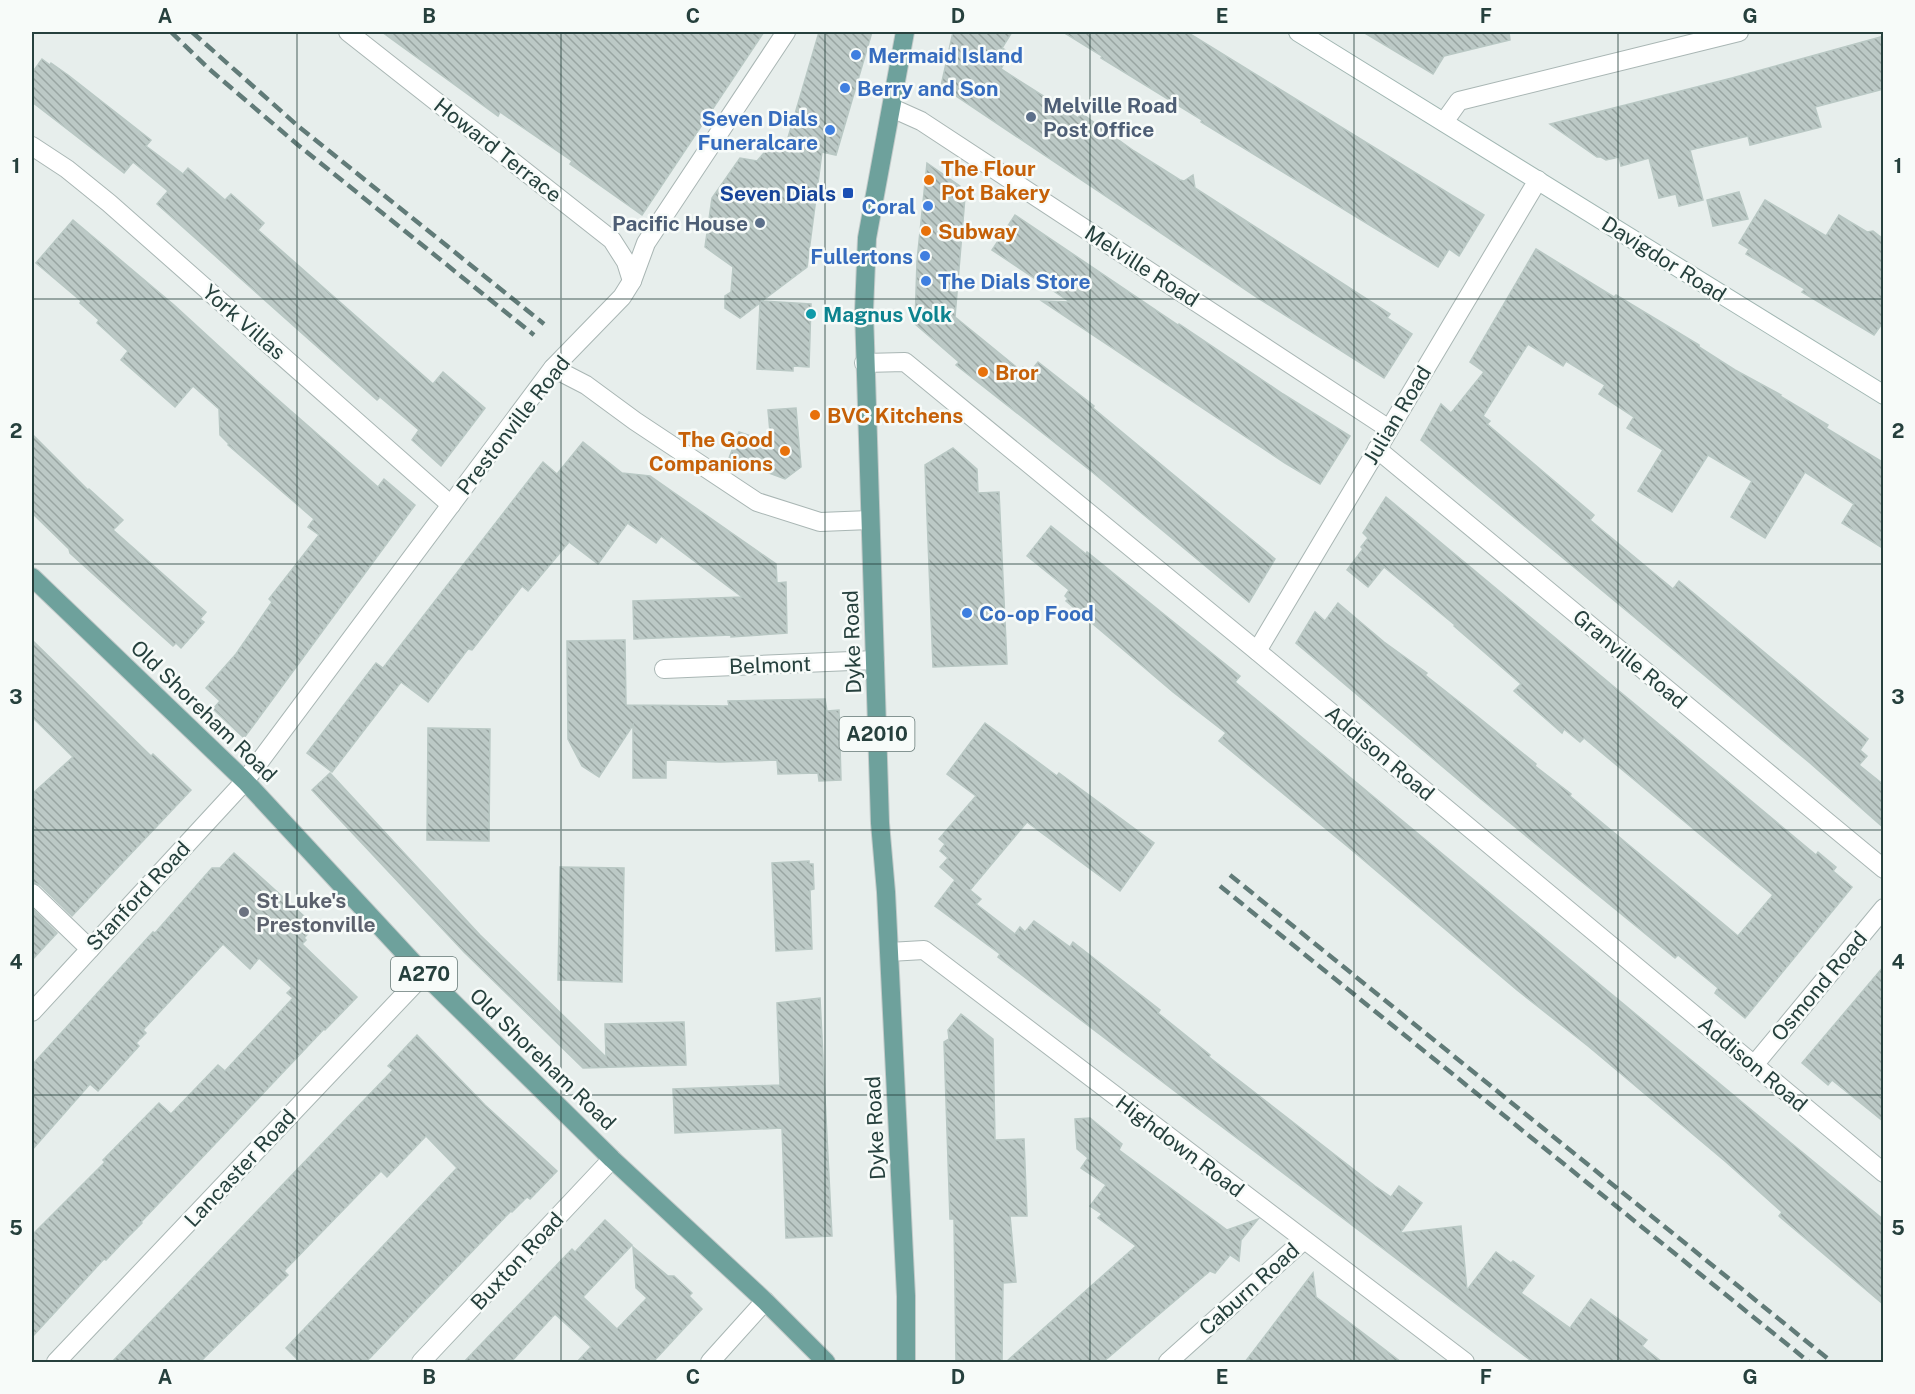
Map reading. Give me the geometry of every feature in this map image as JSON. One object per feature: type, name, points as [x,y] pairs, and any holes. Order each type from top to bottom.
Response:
[{"type":"main road","name":"Dyke Road","points":[[905,32],[867,238],[864,363],[880,823],[886,892],[906,1296],[906,1362]]},
{"type":"main road","name":"Old Shoreham Road","points":[[32,577],[245,781],[424,974],[612,1159],[765,1301],[826,1362]]},
{"type":"street","name":"Howard Terrace","points":[[348,32],[612,240],[626,262],[632,281]]},
{"type":"street","name":"Prestonville Road","points":[[245,781],[553,368],[622,297],[632,281],[646,243],[786,32]]},
{"type":"street","name":"Davigdor Road","points":[[1298,32],[1884,395]]},
{"type":"street","points":[[1444,122],[1459,101],[1738,32]]},
{"type":"street","name":"Melville Road","points":[[892,108],[921,121],[1389,429]]},
{"type":"street","name":"York Villas","points":[[32,146],[109,203],[451,505]]},
{"type":"street","name":"Julian Road","points":[[1257,651],[1538,180]]},
{"type":"street","name":"Addison Road","points":[[864,363],[905,362],[1257,651],[1884,1173]]},
{"type":"street","points":[[553,368],[586,385],[635,421],[757,502],[820,522],[870,520]]},
{"type":"street","name":"Granville Road","points":[[1377,449],[1884,869]]},
{"type":"street","name":"Belmont","points":[[664,669],[875,660]]},
{"type":"street","name":"Stanford Road","points":[[32,1012],[245,781]]},
{"type":"street","points":[[32,893],[90,949]]},
{"type":"street","name":"Osmond Road","points":[[1754,1065],[1884,908]]},
{"type":"street","name":"Highdown Road","points":[[889,952],[924,950],[1465,1362]]},
{"type":"street","name":"Lancaster Road","points":[[56,1362],[424,974]]},
{"type":"street","name":"Buxton Road","points":[[421,1362],[612,1159]]},
{"type":"street","name":"Caburn Road","points":[[1168,1362],[1304,1240]]},
{"type":"street","points":[[710,1362],[765,1301]]},
{"type":"building","points":[[382,32],[764,32],[642,215],[570,164],[572,161],[500,112],[498,116]]},
{"type":"building","points":[[819,32],[872,32],[836,155],[822,152],[807,267],[762,301],[811,304],[809,367],[793,366],[793,371],[757,369],[760,303],[740,318],[725,308],[725,296],[731,292],[733,267],[705,247],[712,198],[740,158],[757,161],[770,146],[785,148]]},
{"type":"building","points":[[953,32],[1012,32],[1002,48],[1010,53],[1001,69],[1078,118],[1081,113],[1180,180],[1184,181],[1193,175],[1195,188],[1390,314],[1387,318],[1412,334],[1384,378],[1258,298],[941,86]]},
{"type":"building","points":[[1063,32],[1187,32],[1484,215],[1459,256],[1449,249],[1438,267],[1201,122],[1202,120]]},
{"type":"building","points":[[1363,32],[1509,32],[1510,40],[1444,56],[1433,74]]},
{"type":"building","points":[[1884,36],[1884,89],[1815,107],[1821,127],[1750,145],[1748,136],[1690,150],[1703,200],[1679,206],[1676,194],[1659,198],[1649,158],[1621,166],[1619,157],[1606,160],[1597,157],[1550,124],[1732,78]]},
{"type":"building","points":[[42,59],[68,75],[151,140],[146,146],[183,174],[188,168],[225,200],[231,194],[264,223],[258,230],[433,384],[443,372],[485,408],[441,466],[412,440],[419,430],[380,397],[377,400],[157,204],[168,191],[133,162],[124,173],[32,102],[32,73]]},
{"type":"building","points":[[927,163],[960,186],[959,196],[965,197],[955,317],[1020,370],[1023,367],[1030,372],[1038,362],[1094,406],[1093,408],[1275,559],[1249,602],[1091,471],[956,365],[959,362],[915,324],[917,261]]},
{"type":"building","points":[[1739,192],[1748,219],[1713,226],[1707,200]]},
{"type":"building","points":[[1765,200],[1826,236],[1839,215],[1867,232],[1873,231],[1882,238],[1884,321],[1874,335],[1802,292],[1805,289],[1746,254],[1749,249],[1739,243]]},
{"type":"building","points":[[1015,215],[1178,325],[1350,436],[1320,484],[1042,301],[1070,302],[992,250]]},
{"type":"building","points":[[73,220],[174,305],[378,487],[384,479],[415,505],[244,738],[213,709],[220,701],[206,688],[236,654],[272,602],[269,599],[319,535],[308,527],[314,519],[228,445],[220,435],[219,409],[193,386],[175,407],[121,360],[128,351],[97,323],[99,320],[80,303],[81,301],[36,263]]},
{"type":"building","points":[[1536,249],[1699,345],[1735,370],[1781,395],[1828,425],[1826,428],[1884,463],[1884,549],[1842,523],[1854,504],[1805,472],[1765,538],[1731,517],[1752,481],[1708,455],[1672,512],[1638,491],[1663,450],[1627,428],[1634,417],[1599,394],[1605,385],[1566,361],[1563,366],[1528,344],[1483,416],[1490,421],[1487,424],[1594,515],[1590,520],[1673,589],[1679,581],[1868,739],[1860,750],[1867,756],[1859,765],[1884,785],[1884,828],[1810,763],[1421,440],[1441,404],[1451,413],[1484,372],[1470,362]]},
{"type":"building","points":[[796,408],[801,467],[785,479],[729,458],[739,432],[771,443],[768,410]]},
{"type":"building","points":[[32,434],[88,490],[123,520],[113,530],[206,612],[200,619],[204,622],[181,648],[176,643],[173,646],[135,612],[70,553],[69,549],[32,513]]},
{"type":"building","points":[[583,442],[622,473],[650,476],[776,564],[777,583],[786,582],[787,633],[731,637],[731,635],[634,639],[633,601],[742,597],[661,536],[656,543],[629,524],[629,521],[598,564],[569,542],[528,591],[522,586],[472,650],[468,649],[428,702],[401,682],[332,772],[307,753],[376,663],[383,668],[543,462],[557,474]]},
{"type":"building","points":[[953,448],[977,469],[978,493],[999,492],[1007,664],[933,667],[925,465]]},
{"type":"building","points":[[1386,497],[1816,855],[1818,852],[1836,867],[1833,871],[1852,887],[1745,1018],[1715,993],[1718,988],[1678,955],[1675,958],[1296,643],[1315,612],[1325,621],[1338,603],[1384,642],[1427,673],[1425,675],[1536,764],[1535,766],[1571,794],[1570,796],[1738,936],[1773,895],[1584,738],[1580,742],[1564,729],[1562,733],[1514,691],[1521,684],[1455,625],[1384,567],[1368,587],[1347,570],[1363,549],[1361,547],[1368,538],[1363,533]]},
{"type":"building","points":[[1051,526],[1086,554],[1087,552],[1240,676],[1235,682],[1884,1220],[1884,1305],[1779,1216],[1782,1212],[1726,1162],[1219,741],[1226,733],[1173,692],[1066,601],[1068,599],[1065,596],[1069,590],[1027,556]]},
{"type":"building","points":[[32,640],[151,756],[153,754],[191,790],[72,916],[40,885],[32,882],[32,794],[73,757],[32,717]]},
{"type":"building","points":[[625,640],[626,705],[729,706],[728,701],[825,699],[827,711],[839,710],[841,780],[819,781],[818,773],[778,774],[777,760],[720,762],[666,760],[666,778],[633,778],[633,725],[599,777],[582,766],[568,739],[567,641]]},
{"type":"building","points":[[985,723],[1057,776],[1059,773],[1154,843],[1120,891],[1027,822],[970,890],[981,899],[976,904],[1015,934],[1020,927],[1025,932],[1034,921],[1070,947],[1073,942],[1160,1010],[1158,1013],[1210,1055],[1209,1057],[1375,1186],[1391,1197],[1399,1186],[1422,1203],[1400,1233],[1461,1226],[1467,1290],[1496,1252],[1534,1276],[1521,1293],[1570,1328],[1591,1299],[1647,1340],[1642,1346],[1662,1362],[1533,1362],[998,957],[1000,954],[935,906],[955,880],[940,867],[948,858],[940,851],[945,844],[939,839],[976,796],[947,774]]},
{"type":"building","points":[[428,728],[490,729],[489,841],[427,840]]},
{"type":"building","points":[[330,773],[480,935],[606,1057],[605,1024],[684,1022],[686,1065],[583,1068],[464,952],[312,790]]},
{"type":"building","points":[[234,853],[315,926],[304,938],[306,940],[302,944],[357,997],[324,1029],[142,1223],[106,1260],[104,1259],[32,1337],[32,1235],[105,1162],[103,1160],[159,1103],[171,1114],[218,1065],[225,1071],[293,998],[287,993],[292,988],[259,958],[250,969],[223,944],[143,1030],[146,1033],[136,1043],[139,1046],[98,1091],[90,1084],[32,1150],[32,1065],[212,868],[220,868]]},
{"type":"building","points":[[809,861],[809,864],[813,864],[814,889],[810,890],[812,949],[776,951],[772,863]]},
{"type":"building","points":[[560,867],[624,868],[622,982],[558,980]]},
{"type":"building","points":[[32,908],[57,933],[32,960]]},
{"type":"building","points":[[1884,966],[1884,1122],[1832,1080],[1828,1085],[1802,1063]]},
{"type":"building","points":[[820,998],[832,1236],[786,1238],[782,1128],[675,1133],[673,1089],[780,1085],[777,1003]]},
{"type":"building","points":[[961,1014],[993,1039],[995,1140],[1024,1139],[1027,1216],[1010,1216],[1016,1282],[1003,1283],[1002,1362],[956,1362],[954,1219],[950,1219],[944,1042],[949,1039],[948,1030]]},
{"type":"building","points":[[417,1035],[485,1105],[557,1171],[530,1199],[527,1197],[511,1211],[366,1362],[300,1362],[286,1348],[457,1168],[426,1136],[387,1177],[381,1171],[284,1271],[288,1275],[200,1362],[112,1362],[393,1070],[388,1066]]},
{"type":"building","points":[[1090,1118],[1122,1144],[1119,1150],[1227,1230],[1258,1219],[1241,1240],[1239,1261],[1230,1255],[1215,1273],[1210,1271],[1103,1362],[1006,1362],[1136,1246],[1098,1218],[1102,1214],[1090,1206],[1106,1185],[1081,1168],[1088,1158],[1077,1149],[1075,1119]]},
{"type":"building","points":[[605,1220],[632,1245],[583,1297],[617,1329],[647,1298],[636,1288],[633,1247],[668,1276],[674,1276],[692,1293],[689,1296],[702,1309],[653,1362],[577,1362],[591,1347],[555,1314],[511,1362],[464,1362],[572,1249],[575,1252]]},
{"type":"building","points":[[1313,1273],[1316,1297],[1401,1362],[1245,1362]]},
{"type":"railway","points":[[171,32],[208,68],[298,145],[534,335]]},
{"type":"railway","points":[[192,32],[298,126],[544,324]]},
{"type":"railway","points":[[1230,875],[1832,1362]]},
{"type":"railway","points":[[1220,886],[1809,1362]]},
{"type":"place","name":"Mermaid Island","points":[[856,55]]},
{"type":"place","name":"Berry and Son","points":[[845,88]]},
{"type":"place","name":"Melville Road Post Office","points":[[1031,117]]},
{"type":"place","name":"Seven Dials Funeralcare","points":[[830,130]]},
{"type":"place","name":"The Flour Pot Bakery","points":[[929,180]]},
{"type":"place","name":"Seven Dials","points":[[848,193]]},
{"type":"place","name":"Coral","points":[[928,206]]},
{"type":"place","name":"Pacific House","points":[[760,223]]},
{"type":"place","name":"Subway","points":[[926,231]]},
{"type":"place","name":"Fullertons","points":[[925,256]]},
{"type":"place","name":"The Dials Store","points":[[926,281]]},
{"type":"place","name":"Magnus Volk","points":[[811,314]]},
{"type":"place","name":"Bror","points":[[983,372]]},
{"type":"place","name":"BVC Kitchens","points":[[815,415]]},
{"type":"place","name":"The Good Companions","points":[[785,451]]},
{"type":"place","name":"Co-op Food","points":[[967,613]]},
{"type":"place","name":"St Luke's Prestonville","points":[[244,912]]}]
